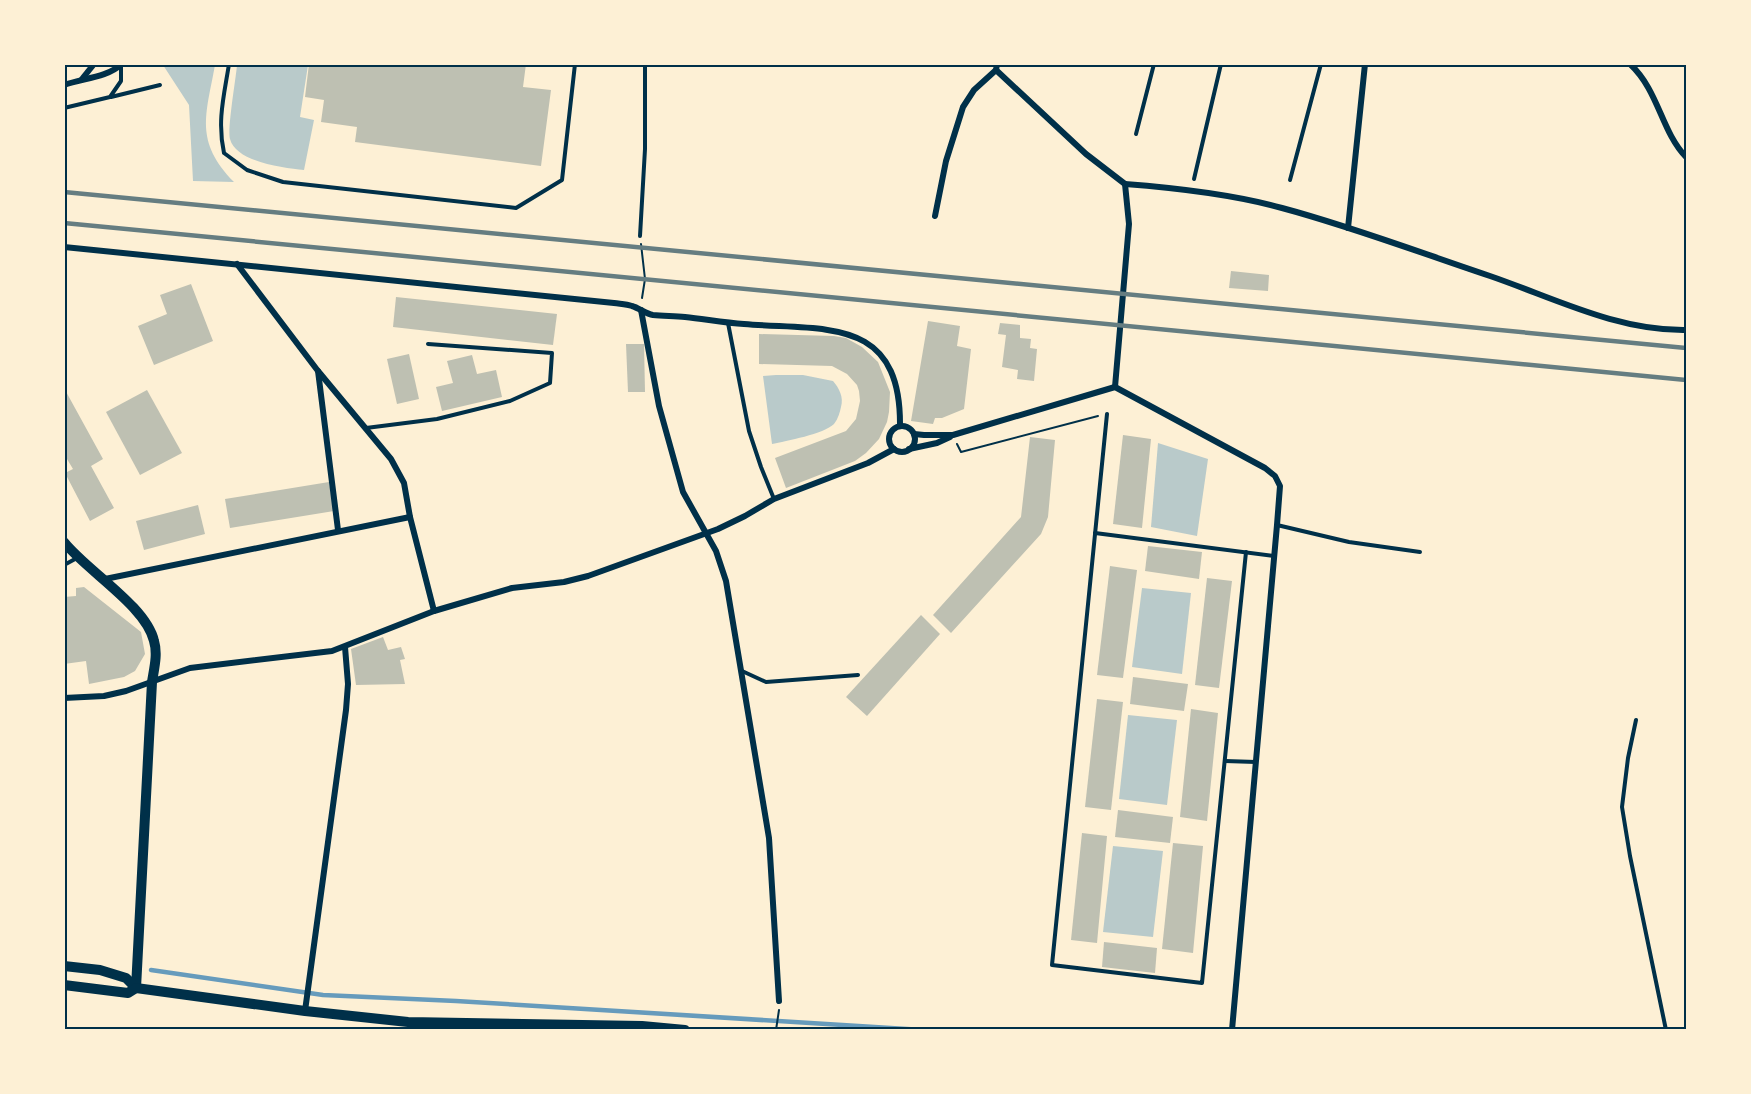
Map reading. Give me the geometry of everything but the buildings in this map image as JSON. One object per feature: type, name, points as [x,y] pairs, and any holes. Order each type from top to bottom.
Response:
[{"type":"main road","points":[[64,542],[77,558],[105,579],[144,619],[151,630],[156,653],[152,682],[136,988]]},
{"type":"main road","points":[[64,966],[100,970],[126,978],[136,988]]},
{"type":"main road","points":[[64,984],[128,993],[136,988],[306,1006],[409,1026],[642,1026],[685,1029]]},
{"type":"street","points":[[82,79],[93,64]]},
{"type":"street","points":[[1348,228],[1365,64]]},
{"type":"street","points":[[1630,64],[1654,96],[1677,147],[1686,158]]},
{"type":"street","points":[[64,85],[82,79],[108,75],[121,65]]},
{"type":"street","points":[[934,216],[946,161],[963,107],[974,90],[997,67],[1086,154],[1125,184],[1176,188],[1262,204],[1348,228],[1528,289],[1595,316],[1634,326],[1686,330]]},
{"type":"street","points":[[1115,387],[1129,224],[1125,184]]},
{"type":"street","points":[[64,247],[614,303],[651,315],[833,329],[854,336],[871,346],[886,362],[895,381],[899,399],[900,426]]},
{"type":"street","points":[[237,264],[318,371],[391,459],[404,483],[434,611]]},
{"type":"street","points":[[641,310],[659,406],[683,492],[716,551],[726,580],[769,838],[779,1002]]},
{"type":"street","points":[[318,371],[338,530]]},
{"type":"street","points":[[953,435],[914,434],[908,428],[900,426],[890,433],[889,441],[894,449],[902,452],[1115,387],[1247,457],[1275,476],[1280,486],[1232,1027]]},
{"type":"street","points":[[909,449],[914,442],[914,434]]},
{"type":"street","points":[[64,698],[104,696],[126,691],[190,668],[332,651],[434,611],[512,588],[564,582],[588,576],[705,533],[745,516],[774,499],[868,463],[894,449]]},
{"type":"street","points":[[105,579],[410,516]]},
{"type":"street","points":[[306,1006],[346,710],[348,684],[345,647]]},
{"type":"lane","points":[[229,64],[220,116],[220,134],[224,153],[247,170],[283,182],[516,208],[562,180],[574,64]]},
{"type":"lane","points":[[640,236],[645,149],[645,64]]},
{"type":"lane","points":[[1136,134],[1154,64]]},
{"type":"lane","points":[[1194,179],[1221,64]]},
{"type":"lane","points":[[1290,180],[1320,64]]},
{"type":"lane","points":[[110,97],[121,81],[121,65]]},
{"type":"lane","points":[[64,108],[160,85]]},
{"type":"lane","points":[[728,322],[749,431],[760,467],[774,499]]},
{"type":"lane","points":[[365,428],[437,419],[500,404],[550,383],[552,353],[428,344]]},
{"type":"lane","points":[[1107,414],[1052,965],[1202,983],[1246,552]]},
{"type":"lane","points":[[1277,525],[1349,542],[1420,552]]},
{"type":"lane","points":[[1095,533],[1274,556]]},
{"type":"lane","points":[[64,565],[77,558]]},
{"type":"lane","points":[[741,671],[766,682],[858,675]]},
{"type":"lane","points":[[1636,720],[1628,758],[1622,807],[1666,1029]]},
{"type":"lane","points":[[1225,761],[1247,764],[1256,762]]},
{"type":"path","points":[[641,310],[645,279],[642,256]]},
{"type":"path","points":[[953,435],[961,452],[1107,414]]},
{"type":"path","points":[[776,1029],[779,1011]]},
{"type":"shaded area","points":[[163,65],[215,65],[207,113],[208,140],[221,167],[234,182],[193,181],[189,105]]},
{"type":"shaded area","points":[[237,65],[308,65],[300,117],[314,120],[304,170],[261,162],[241,153],[234,147],[229,134]]},
{"type":"shaded area","points":[[803,375],[833,381],[842,400],[834,424],[814,434],[772,444],[763,376]]},
{"type":"shaded area","points":[[1158,443],[1208,459],[1197,536],[1151,527]]},
{"type":"shaded area","points":[[1142,588],[1191,593],[1182,674],[1132,667]]},
{"type":"shaded area","points":[[1128,715],[1177,720],[1167,805],[1119,799]]},
{"type":"shaded area","points":[[1113,846],[1163,851],[1153,937],[1103,932]]},
{"type":"waterway","points":[[151,970],[323,995],[923,1030]]},
{"type":"railway","points":[[64,192],[1686,348]]},
{"type":"railway","points":[[64,223],[1686,380]]}]
